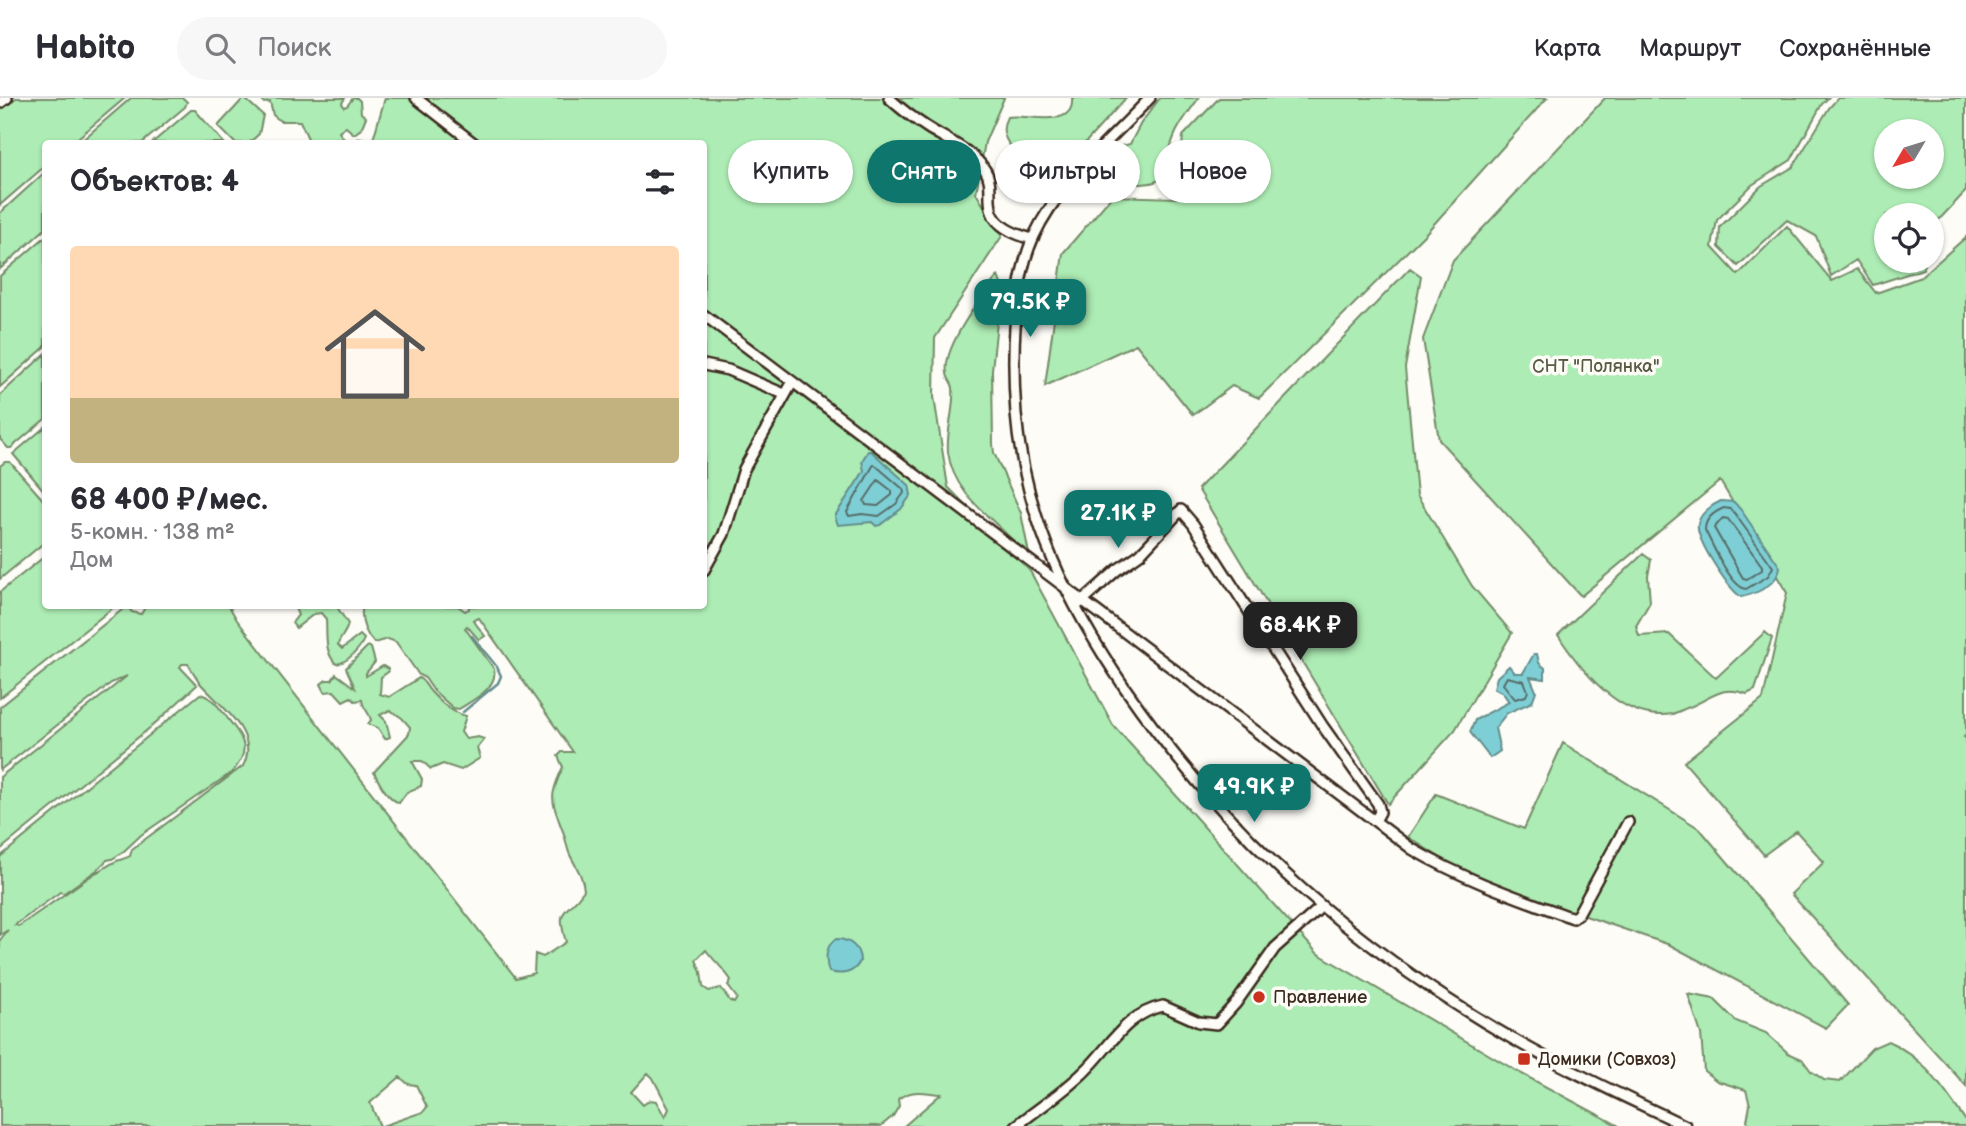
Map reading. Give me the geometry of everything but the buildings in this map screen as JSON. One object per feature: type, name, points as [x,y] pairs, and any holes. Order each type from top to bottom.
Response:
[{"type":"street","points":[[0,103],[7,98]]},
{"type":"street","points":[[416,98],[470,140]]},
{"type":"street","points":[[889,98],[976,160],[987,172],[990,208],[994,217],[1017,235],[1032,239]]},
{"type":"street","points":[[1150,98],[1055,200],[1032,239],[1024,269],[1016,326],[1014,380],[1021,455],[1030,493],[1063,586],[1074,608],[1145,717],[1193,779],[1266,858],[1321,907],[1393,963],[1515,1041],[1686,1126]]},
{"type":"street","points":[[707,316],[1412,849],[1452,872],[1573,918],[1578,914],[1628,822]]},
{"type":"street","points":[[707,366],[728,370],[784,394]]},
{"type":"street","points":[[707,565],[724,534],[744,469],[792,383]]},
{"type":"street","points":[[1074,608],[1117,570],[1140,554],[1181,510],[1194,524],[1328,734],[1378,804],[1380,812],[1375,821]]},
{"type":"street","points":[[1016,1126],[1087,1070],[1124,1026],[1144,1013],[1163,1006],[1199,1022],[1217,1024],[1236,1003],[1275,948],[1321,907]]},
{"type":"green space","points":[[16,98],[125,98],[76,140],[42,140],[42,169],[0,205],[0,110]]},
{"type":"green space","points":[[131,98],[183,98],[187,102],[185,107],[146,140],[82,140]]},
{"type":"green space","points":[[244,98],[263,115],[259,134],[252,140],[232,140],[218,126]]},
{"type":"green space","points":[[260,98],[345,98],[342,103],[344,107],[353,98],[357,98],[360,101],[361,113],[366,117],[361,129],[354,134],[346,127],[339,132],[345,140],[309,140],[300,121],[280,121],[273,115],[270,102],[264,103]]},
{"type":"green space","points":[[385,98],[1004,98],[985,142],[981,165],[981,140],[867,140],[867,203],[981,201],[1002,236],[935,338],[934,397],[948,487],[1030,571],[1113,725],[1317,953],[1520,1073],[1619,1126],[904,1126],[941,1094],[919,1092],[909,1093],[898,1099],[899,1106],[893,1116],[881,1126],[382,1126],[423,1112],[427,1107],[416,1085],[408,1084],[400,1077],[370,1103],[380,1126],[0,1126],[0,940],[8,930],[0,935],[0,857],[200,694],[217,705],[240,737],[244,750],[238,765],[231,773],[141,835],[123,852],[107,860],[97,870],[64,893],[60,892],[15,925],[19,926],[95,873],[130,856],[132,849],[243,766],[247,754],[246,742],[235,720],[200,683],[188,664],[182,664],[180,667],[197,685],[152,726],[0,850],[0,777],[127,676],[111,683],[0,770],[0,707],[123,609],[141,614],[144,609],[231,609],[516,978],[534,973],[535,954],[543,957],[566,942],[562,916],[584,890],[553,798],[563,767],[558,756],[562,752],[573,752],[479,618],[473,620],[485,636],[479,640],[467,626],[465,628],[494,669],[494,676],[483,693],[459,709],[453,708],[434,691],[396,642],[388,639],[374,643],[364,628],[362,619],[363,609],[707,609],[707,140],[373,140]],"holes":[[[706,950],[731,980],[728,986],[737,998],[734,1003],[721,988],[709,991],[703,987],[696,960]],[[648,1073],[669,1109],[665,1117],[656,1101],[650,1100],[643,1105],[631,1092]]]},
{"type":"green space","points":[[1072,98],[1126,98],[1088,140],[1007,140],[1004,124],[1007,117],[1058,117],[1071,108]]},
{"type":"green space","points":[[1160,98],[1199,98],[1173,140],[1154,140],[1154,182],[1143,184],[1140,184],[1140,140],[1132,140]]},
{"type":"green space","points":[[1219,98],[1547,98],[1425,234],[1259,398],[1232,386],[1193,415],[1136,344],[1045,386],[1063,253],[1106,203],[1140,203],[1140,197],[1154,197],[1154,203],[1271,203],[1271,140],[1183,140],[1183,136]]},
{"type":"green space","name":"СНТ \"Полянка\"","points":[[1605,98],[1828,98],[1791,160],[1752,185],[1717,220],[1712,247],[1738,275],[1787,226],[1832,281],[1857,269],[1876,293],[1926,273],[1944,273],[1944,257],[1966,237],[1966,1086],[1791,894],[1824,862],[1796,831],[1764,855],[1684,762],[1763,699],[1787,593],[1720,481],[1581,596],[1439,440],[1423,339],[1453,260]]},
{"type":"green space","points":[[1838,98],[1966,98],[1966,191],[1944,214],[1944,203],[1874,203],[1874,273],[1910,273],[1873,285],[1856,260],[1831,276],[1816,236],[1787,220],[1738,266],[1719,247],[1720,227],[1761,186],[1793,167]]},
{"type":"green space","points":[[191,110],[195,110],[221,140],[156,140]]},
{"type":"green space","points":[[42,175],[42,232],[0,269],[0,213]]},
{"type":"green space","points":[[42,240],[42,350],[0,387],[0,276]]},
{"type":"green space","points":[[1410,268],[1421,276],[1405,368],[1417,495],[1472,586],[1512,633],[1455,730],[1388,804],[1198,489]]},
{"type":"green space","points":[[998,276],[1001,284],[992,370],[994,453],[1021,513],[1029,554],[966,493],[954,474],[948,452],[953,386],[947,373],[947,362],[965,322]]},
{"type":"green space","points":[[42,357],[42,422],[11,448],[0,439],[0,395]]},
{"type":"green space","points":[[42,430],[42,488],[13,454]]},
{"type":"green space","points":[[10,462],[42,499],[42,544],[0,579],[0,466]]},
{"type":"green space","points":[[1643,554],[1651,560],[1648,576],[1650,602],[1636,626],[1639,636],[1669,634],[1716,678],[1765,632],[1772,638],[1755,690],[1747,694],[1724,691],[1672,714],[1654,715],[1636,711],[1620,703],[1591,679],[1558,635]]},
{"type":"green space","points":[[42,558],[42,609],[111,609],[0,698],[0,592]]},
{"type":"green space","points":[[295,609],[338,609],[348,624],[338,645],[342,649],[360,635],[364,639],[349,658],[336,664],[328,649],[326,619],[321,613],[314,614],[296,628],[292,623],[298,615]]},
{"type":"green space","points":[[368,646],[375,662],[366,676],[383,666],[388,669],[381,677],[380,694],[389,697],[419,678],[443,703],[466,716],[461,732],[466,739],[484,739],[477,748],[480,758],[461,770],[443,764],[431,769],[422,761],[412,761],[422,779],[421,786],[407,792],[399,803],[388,794],[374,772],[409,734],[410,727],[390,710],[380,715],[386,721],[390,737],[385,739],[378,728],[368,724],[371,720],[362,700],[355,701],[351,697],[343,701],[334,691],[325,692],[321,684],[332,680],[336,674],[355,688],[346,668]]},
{"type":"green space","points":[[1563,743],[1700,829],[1848,1005],[1826,1028],[1670,945],[1469,876],[1408,837],[1436,794],[1524,829]]},
{"type":"green space","points":[[1688,994],[1714,999],[1736,1021],[1766,1033],[1788,1053],[1802,1059],[1811,1071],[1824,1080],[1840,1082],[1872,1048],[1888,1041],[1923,1065],[1950,1098],[1966,1121],[1966,1126],[1750,1126],[1747,1121],[1750,1105],[1746,1090],[1717,1081],[1704,1071],[1701,1034]]},
{"type":"water","points":[[868,451],[909,485],[911,495],[901,509],[880,525],[876,526],[872,522],[838,525],[835,516],[864,471],[862,461]]},
{"type":"water","points":[[1721,501],[1734,502],[1780,567],[1771,583],[1747,596],[1741,597],[1728,584],[1698,531],[1701,516]]},
{"type":"water","points":[[1534,654],[1537,654],[1539,663],[1545,668],[1545,679],[1530,677],[1536,691],[1532,702],[1507,713],[1495,728],[1500,751],[1490,758],[1470,732],[1475,720],[1509,702],[1503,693],[1494,688],[1497,677],[1509,666],[1515,673],[1523,673]]},
{"type":"water","points":[[836,939],[849,942],[858,952],[860,961],[851,971],[829,972],[827,954]]},
{"type":"waterway","points":[[463,712],[498,683],[501,676],[472,636]]},
{"type":"place","name":"Правление","points":[[1259,997]]},
{"type":"place","name":"Домики (Совхоз)","points":[[1524,1059]]}]
